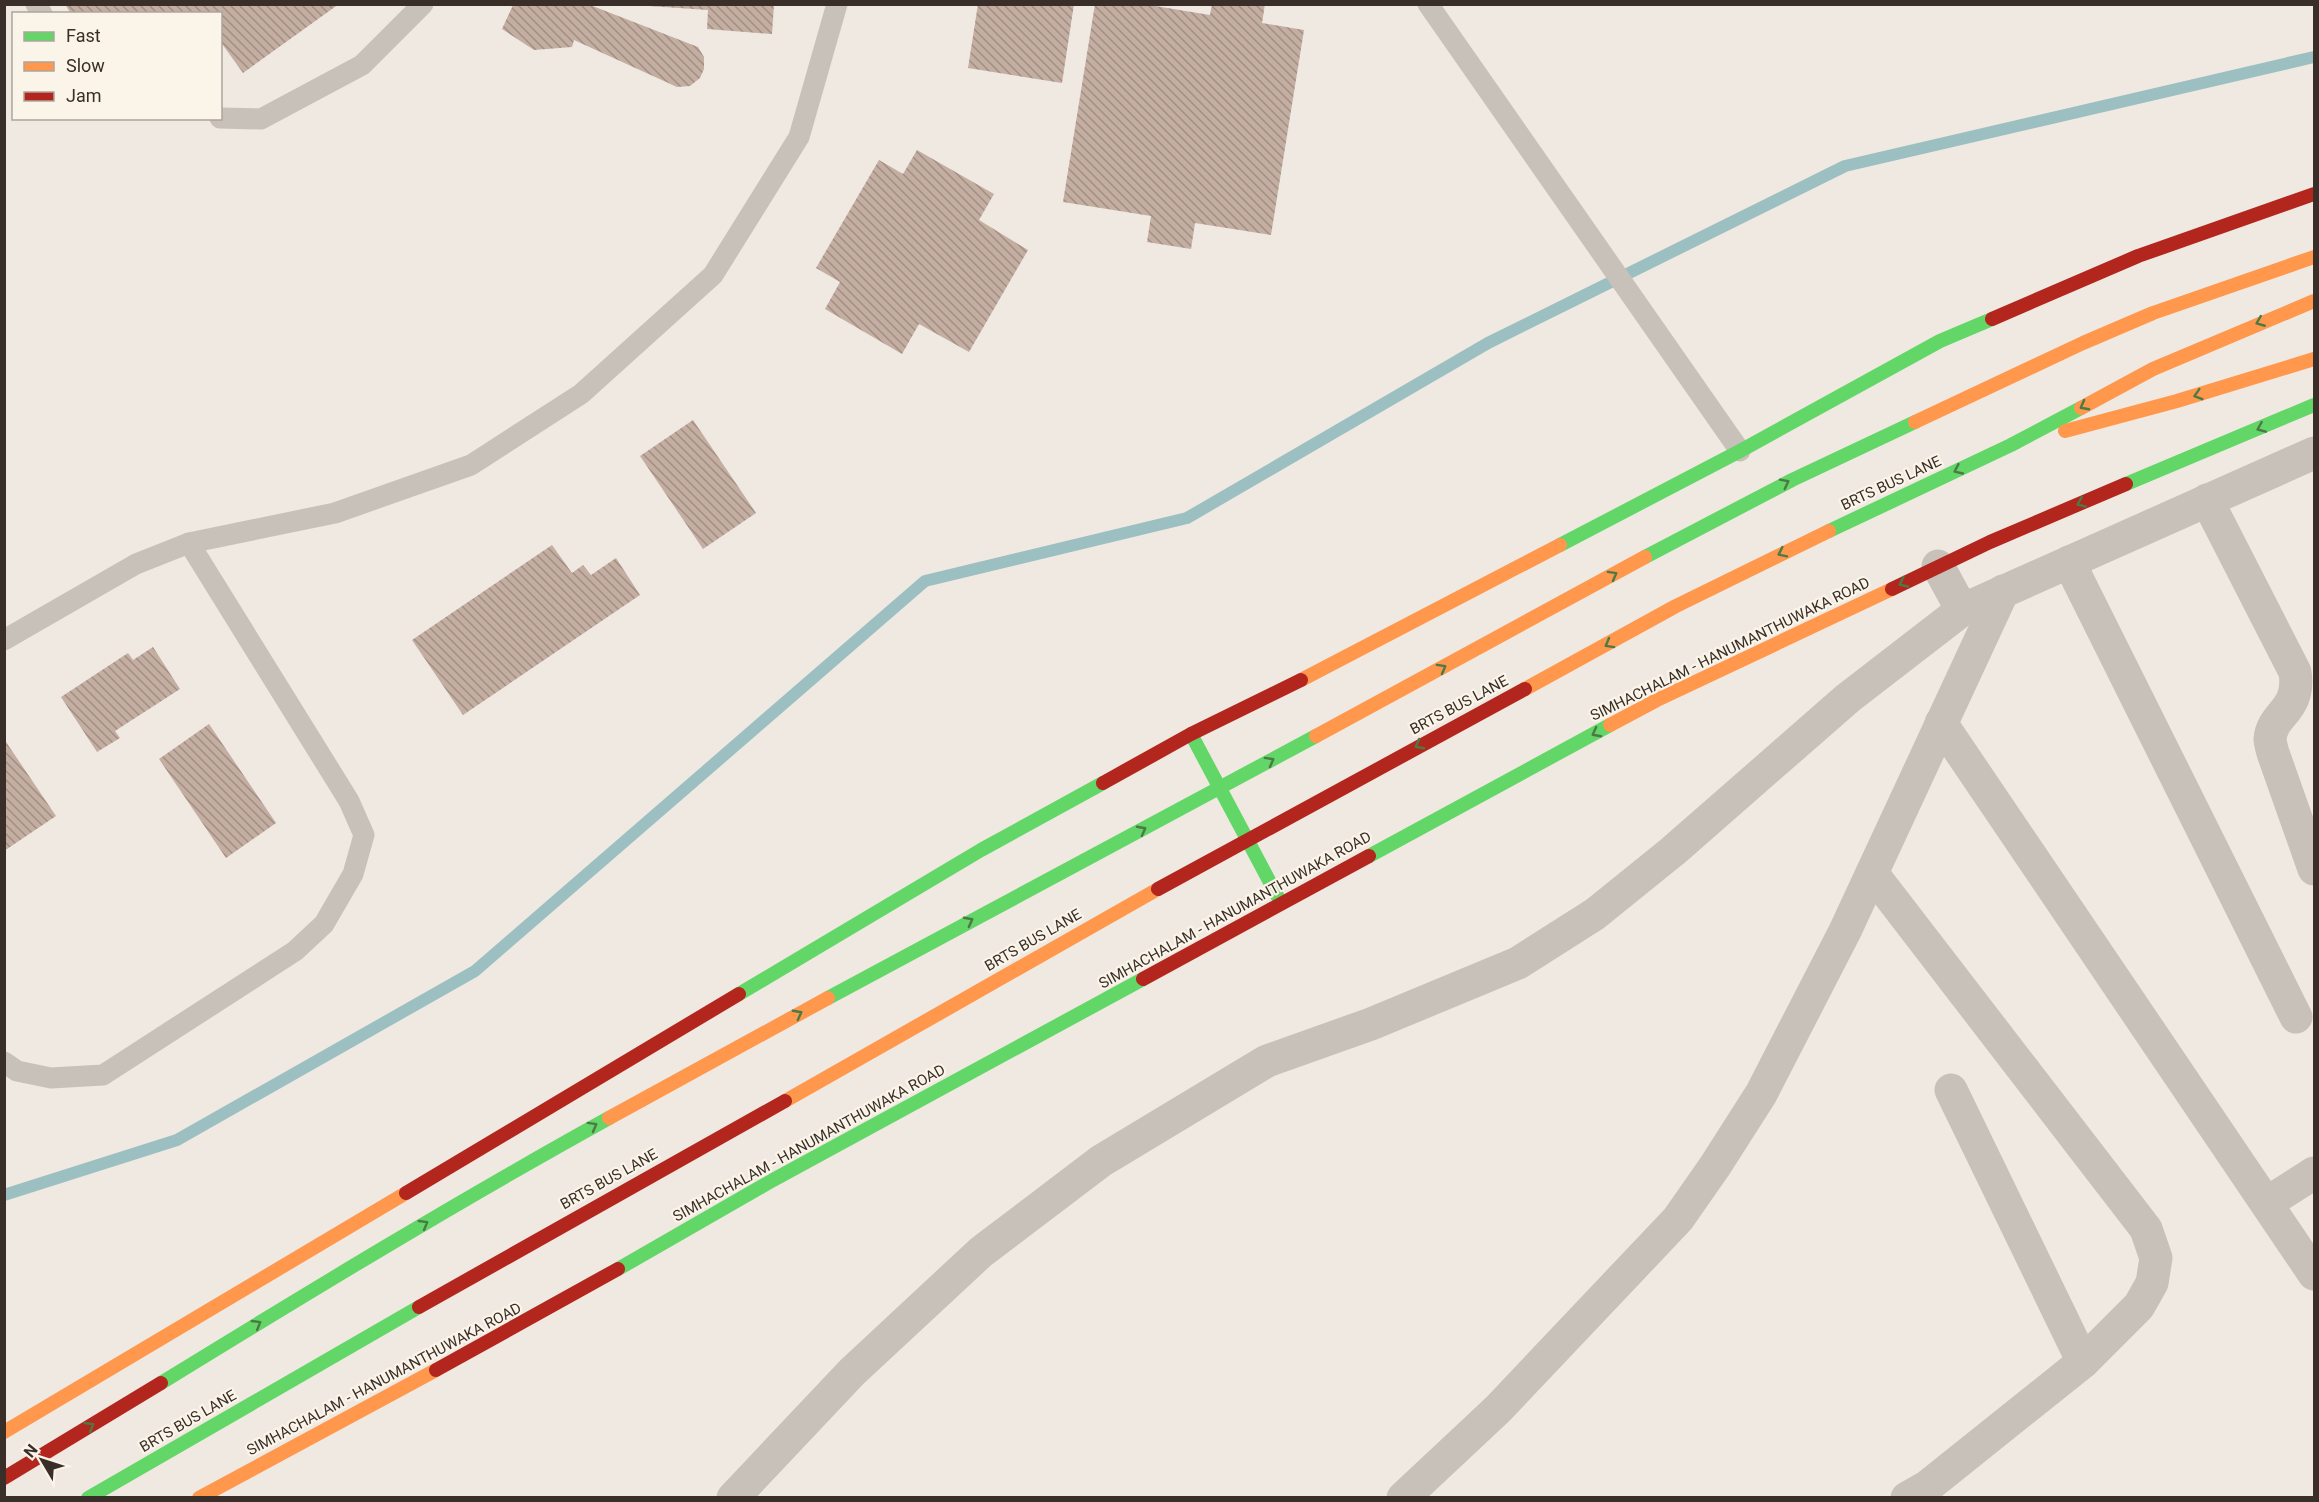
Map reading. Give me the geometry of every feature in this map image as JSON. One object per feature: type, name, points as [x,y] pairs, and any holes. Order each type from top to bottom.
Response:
[{"type":"street","points":[[4,1432],[981,850],[1191,734],[1343,659],[1740,451],[1940,341],[2138,255],[2314,194]]},
{"type":"street","points":[[4,1478],[351,1267],[533,1160],[948,932],[1219,789],[1678,539],[1791,480],[2083,343],[2153,313],[2314,257]]},
{"type":"street","name":"BRTS BUS LANE","points":[[88,1497],[1059,943],[1676,606],[1838,526],[2011,445],[2153,369],[2314,301]]},
{"type":"street","name":"BRTS BUS LANE","points":[[2011,445],[2177,401],[2314,359]]},
{"type":"street","name":"SIMHACHALAM - HANUMANTHUWAKA ROAD","points":[[199,1497],[518,1326],[773,1180],[1657,700],[1990,542],[2314,405]]},
{"type":"street","points":[[746,1492],[852,1372],[981,1252],[1101,1161],[1267,1061],[1371,1024],[1518,963],[1595,914],[1673,850],[1848,698],[1962,610],[2314,453]]},
{"type":"street","points":[[2207,500],[2295,672],[2297,687],[2290,706],[2276,723],[2270,738],[2273,753],[2314,867]]},
{"type":"street","points":[[2069,562],[2296,1017]]},
{"type":"street","points":[[1938,566],[1962,610]]},
{"type":"street","points":[[1404,1497],[1498,1409],[1678,1219],[1715,1167],[1761,1094],[1845,931],[2003,591]]},
{"type":"street","points":[[1941,723],[2314,1274]]},
{"type":"street","points":[[1191,734],[1219,789],[1249,839],[1281,903]]},
{"type":"street","points":[[1872,873],[2146,1228],[2156,1258],[2152,1283],[2139,1306],[2083,1362],[1928,1486],[1906,1497]]},
{"type":"street","points":[[1951,1090],[2083,1362]]},
{"type":"street","points":[[2266,1203],[2314,1173]]},
{"type":"lane","points":[[222,118],[261,119],[362,65],[418,12],[423,4]]},
{"type":"lane","points":[[4,640],[136,564],[189,543],[335,513],[471,465],[581,394],[713,275],[799,137],[837,4]]},
{"type":"lane","points":[[1428,4],[1740,451]]},
{"type":"lane","points":[[4,1062],[17,1071],[51,1078],[103,1075],[295,951],[324,924],[353,874],[364,835],[349,801],[189,543]]},
{"type":"building","points":[[65,4],[339,4],[243,73],[222,44],[222,12],[70,12]]},
{"type":"building","points":[[649,4],[774,4],[772,34],[707,29],[708,10],[649,6]]},
{"type":"building","points":[[978,4],[1074,4],[1062,83],[968,68]]},
{"type":"building","points":[[1095,4],[1143,4],[1210,15],[1212,4],[1265,4],[1262,23],[1304,30],[1271,235],[1195,223],[1191,249],[1147,242],[1151,216],[1063,202]]},
{"type":"building","points":[[513,5],[590,5],[698,47],[704,57],[704,69],[700,78],[690,86],[677,87],[574,40],[572,47],[534,50],[502,29]]},
{"type":"building","points":[[917,150],[994,194],[979,220],[1028,250],[969,352],[919,324],[902,354],[825,309],[840,282],[816,268],[879,160],[903,174]]},
{"type":"building","points":[[693,420],[756,513],[703,549],[640,456]]},
{"type":"building","points":[[552,545],[572,573],[583,565],[591,575],[616,558],[640,595],[463,715],[412,640]]},
{"type":"building","points":[[153,647],[180,689],[115,731],[120,738],[97,752],[61,697],[128,653],[133,660]]},
{"type":"building","points":[[209,724],[276,823],[226,858],[159,759]]},
{"type":"building","points":[[4,739],[56,816],[4,851]]},
{"type":"waterway","points":[[4,1195],[177,1140],[475,971],[925,581],[1187,518],[1488,343],[1845,166],[2314,57]]},
{"type":"traffic: fast","points":[[1560,545],[1740,451],[1940,341],[1992,319]]},
{"type":"traffic: fast","points":[[2126,484],[2314,405]]},
{"type":"traffic: fast","points":[[1829,531],[2011,445],[2081,408]]},
{"type":"traffic: fast","points":[[1645,557],[1792,480],[1915,422]]},
{"type":"traffic: fast","points":[[1369,856],[1610,725]]},
{"type":"traffic: fast","points":[[1191,734],[1281,903]]},
{"type":"traffic: fast","points":[[828,998],[1316,736]]},
{"type":"traffic: fast","points":[[739,994],[981,850],[1103,783]]},
{"type":"traffic: fast","points":[[618,1269],[773,1180],[1143,979]]},
{"type":"traffic: fast","points":[[161,1383],[384,1248],[609,1118]]},
{"type":"traffic: fast","points":[[88,1498],[419,1307]]},
{"type":"traffic: slow","points":[[1915,422],[2083,343],[2153,313],[2314,257]]},
{"type":"traffic: slow","points":[[2081,408],[2153,369],[2314,301]]},
{"type":"traffic: slow","points":[[2065,431],[2177,401],[2314,359]]},
{"type":"traffic: slow","points":[[1525,689],[1676,606],[1829,531]]},
{"type":"traffic: slow","points":[[1301,680],[1560,545]]},
{"type":"traffic: slow","points":[[1316,736],[1645,557]]},
{"type":"traffic: slow","points":[[1610,725],[1657,700],[1892,589]]},
{"type":"traffic: slow","points":[[785,1101],[1158,889]]},
{"type":"traffic: slow","points":[[609,1118],[828,998]]},
{"type":"traffic: slow","points":[[4,1432],[406,1193]]},
{"type":"traffic: slow","points":[[199,1498],[436,1370]]},
{"type":"traffic: jam","points":[[1992,319],[2138,256],[2314,194]]},
{"type":"traffic: jam","points":[[1892,589],[1990,542],[2126,484]]},
{"type":"traffic: jam","points":[[1103,783],[1191,734],[1301,680]]},
{"type":"traffic: jam","points":[[1158,889],[1525,689]]},
{"type":"traffic: jam","points":[[1143,979],[1369,856]]},
{"type":"traffic: jam","points":[[406,1193],[739,994]]},
{"type":"traffic: jam","points":[[419,1307],[785,1101]]},
{"type":"traffic: jam","points":[[436,1370],[618,1269]]},
{"type":"traffic: jam","points":[[4,1478],[161,1383]]}]
